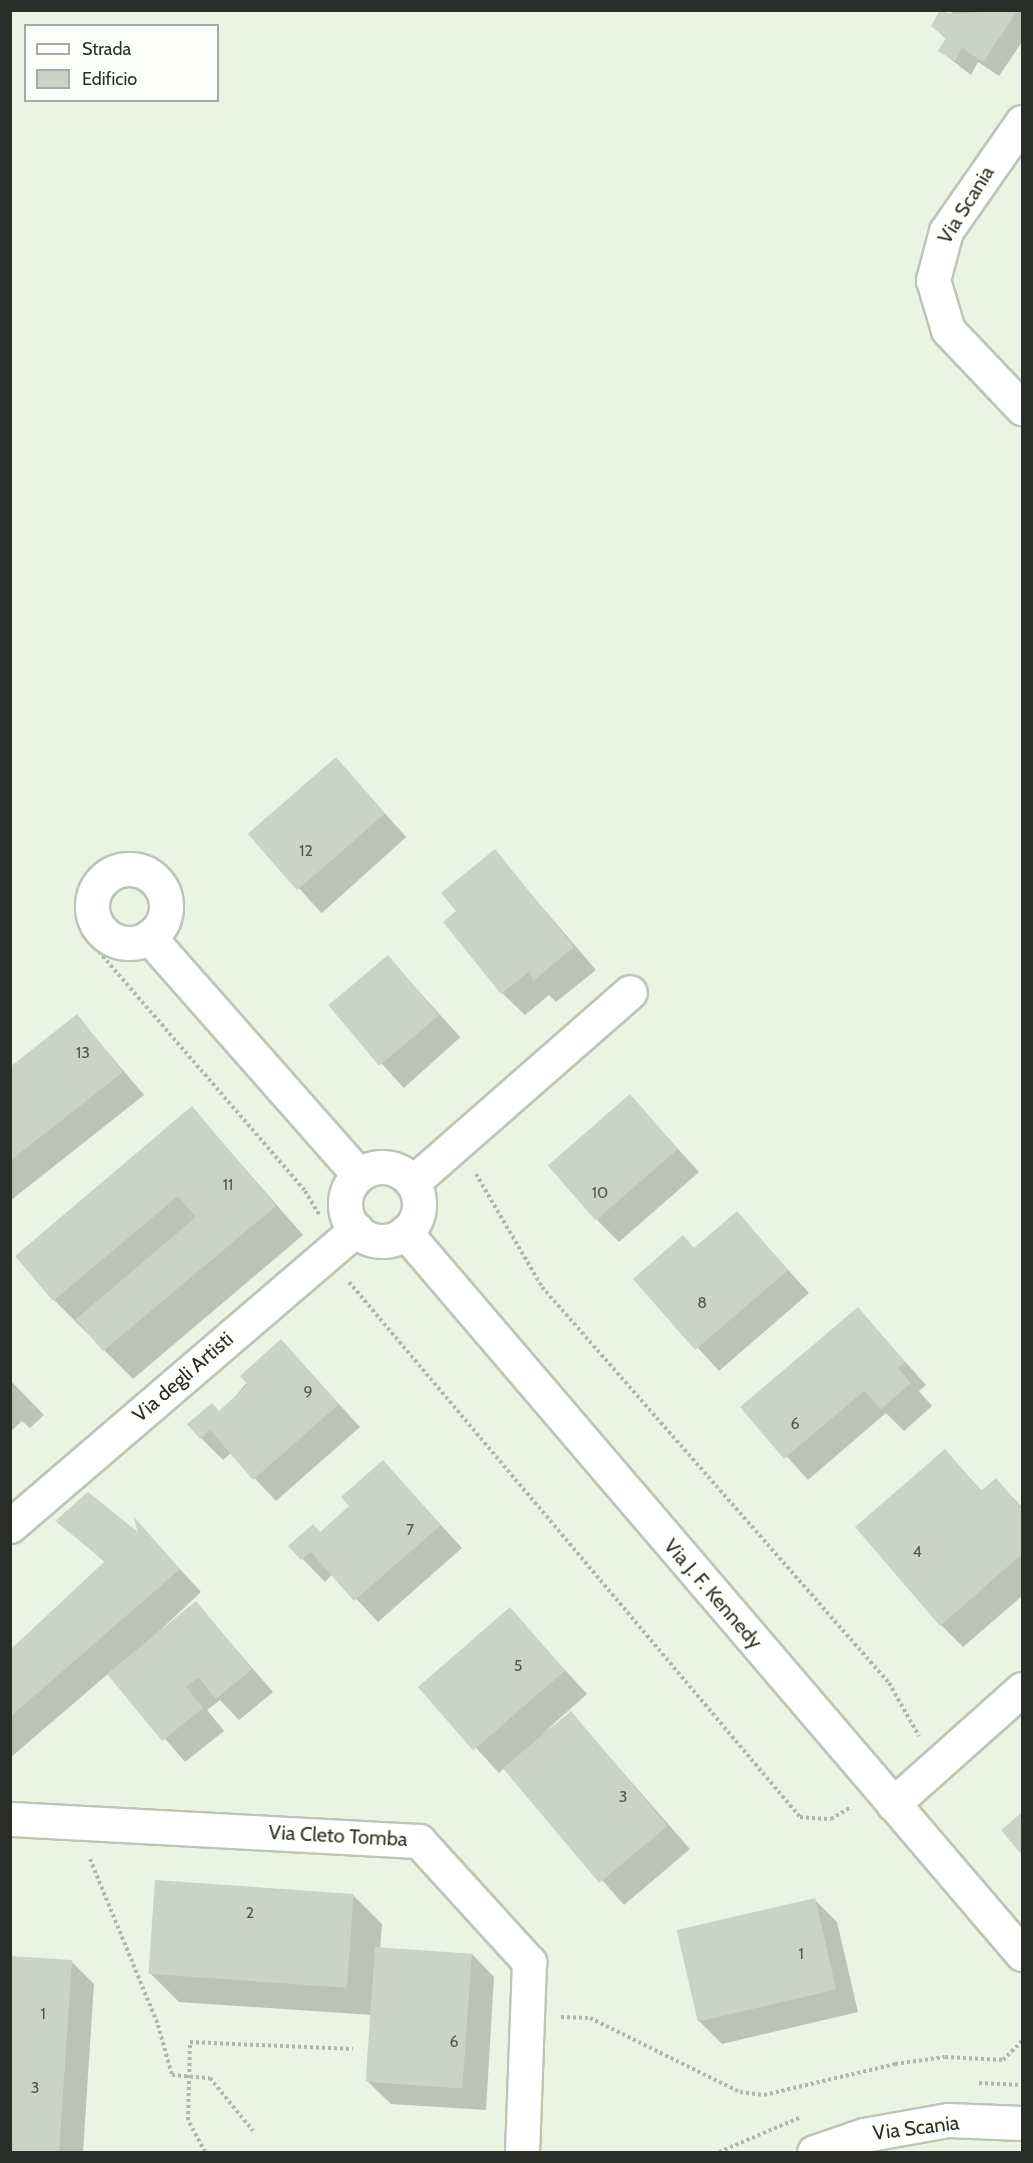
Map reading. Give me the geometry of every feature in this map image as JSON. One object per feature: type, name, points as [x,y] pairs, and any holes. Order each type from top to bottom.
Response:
[{"type":"street","name":"Via Scania","points":[[1023,122],[946,231],[933,280],[948,330],[1023,408]]},
{"type":"street","points":[[149,937],[359,1175]]},
{"type":"street","points":[[413,1182],[630,992]]},
{"type":"street","points":[[385,1167],[413,1182],[419,1209],[405,1232],[377,1241],[356,1229],[345,1202],[359,1175],[385,1167]]},
{"type":"street","name":"Via degli Artisti","points":[[10,1526],[356,1229]]},
{"type":"street","name":"Via J. F. Kennedy","points":[[405,1232],[878,1808],[1023,1954]]},
{"type":"street","points":[[878,1808],[936,1766],[1023,1689]]},
{"type":"street","name":"Via Cleto Tomba","points":[[10,1819],[419,1841],[530,1962],[522,2152]]},
{"type":"street","name":"Via Scania","points":[[814,2152],[864,2135],[948,2120],[1023,2123]]},
{"type":"path","points":[[87,938],[305,1191],[321,1218],[306,1231],[800,1817],[831,1819],[856,1804],[878,1808]]},
{"type":"path","points":[[458,1142],[542,1287],[889,1683],[936,1766]]},
{"type":"path","points":[[75,1822],[158,2025],[172,2075],[210,2078],[253,2131]]},
{"type":"path","points":[[528,2015],[590,2018],[740,2092],[764,2095],[895,2064],[945,2058],[1003,2060],[1023,2041]]},
{"type":"path","points":[[205,2152],[188,2120],[190,2042],[353,2049]]},
{"type":"building","points":[[940,10],[951,14],[1018,10],[983,62],[962,48],[955,61],[938,51],[946,38],[931,26]]},
{"type":"building","points":[[336,757],[385,814],[297,890],[248,834]]},
{"type":"building","points":[[495,849],[574,947],[533,981],[530,971],[501,994],[443,922],[456,911],[441,893]]},
{"type":"building","points":[[388,955],[439,1016],[379,1066],[328,1005]]},
{"type":"building","points":[[77,1014],[123,1072],[10,1161],[10,1067]]},
{"type":"building","points":[[630,1094],[678,1149],[596,1221],[548,1166]]},
{"type":"building","points":[[192,1106],[276,1206],[103,1351],[76,1319],[196,1217],[178,1196],[53,1301],[15,1256]]},
{"type":"building","points":[[737,1211],[788,1270],[695,1350],[633,1279],[683,1235],[694,1248]]},
{"type":"building","points":[[858,1307],[905,1362],[898,1368],[911,1383],[881,1409],[864,1391],[784,1459],[740,1407]]},
{"type":"building","points":[[281,1339],[339,1404],[253,1480],[210,1430],[200,1439],[187,1424],[212,1403],[219,1411],[248,1385],[240,1376]]},
{"type":"building","points":[[945,1449],[981,1491],[996,1478],[1022,1509],[1022,1554],[940,1626],[855,1527]]},
{"type":"building","points":[[383,1460],[441,1525],[354,1601],[311,1552],[301,1560],[288,1546],[313,1524],[320,1532],[349,1506],[341,1497]]},
{"type":"building","points":[[88,1492],[138,1532],[133,1516],[180,1569],[10,1717],[10,1650],[105,1561],[55,1521]]},
{"type":"building","points":[[196,1601],[252,1669],[216,1699],[198,1677],[186,1687],[203,1708],[162,1741],[107,1674]]},
{"type":"building","points":[[510,1607],[565,1670],[473,1750],[418,1687]]},
{"type":"building","points":[[571,1711],[667,1826],[599,1883],[503,1768]]},
{"type":"building","points":[[1022,1812],[1022,1855],[1001,1830]]},
{"type":"building","points":[[155,1880],[354,1894],[347,1988],[148,1974]]},
{"type":"building","points":[[815,1898],[836,1990],[698,2022],[677,1930]]},
{"type":"building","points":[[375,1947],[472,1954],[462,2088],[366,2082]]},
{"type":"building","points":[[10,1956],[72,1960],[59,2152],[10,2152]]}]
